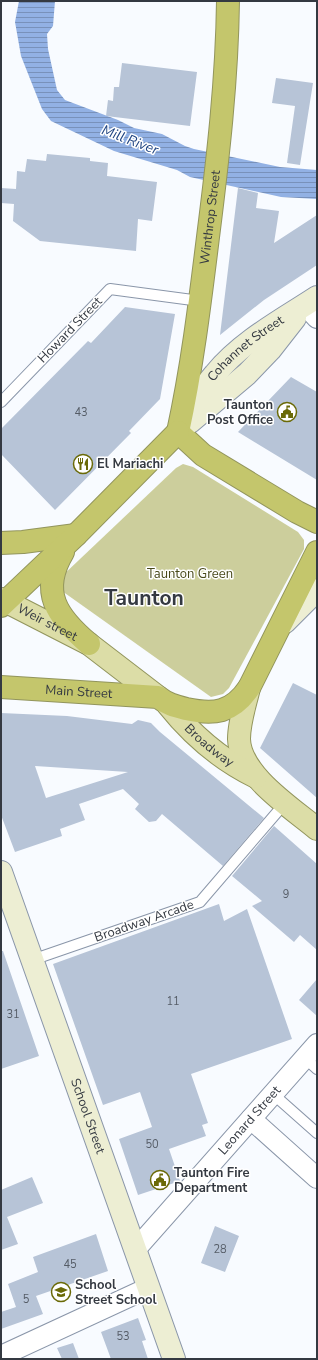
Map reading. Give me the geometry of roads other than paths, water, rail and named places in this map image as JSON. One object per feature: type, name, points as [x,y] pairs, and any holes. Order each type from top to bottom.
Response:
[{"type":"highway","name":"Winthrop Street","points":[[178,432],[191,370],[220,143],[226,65],[228,1]]},
{"type":"highway","points":[[2,603],[76,535],[178,432],[203,455],[297,512],[317,522]]},
{"type":"highway","points":[[1,542],[23,542],[76,535]]},
{"type":"highway","points":[[76,535],[54,568],[51,586],[55,601],[65,619],[89,644]]},
{"type":"highway","points":[[163,701],[200,712],[214,712],[234,705],[249,688],[317,552]]},
{"type":"highway","name":"Main Street","points":[[1,687],[163,701]]},
{"type":"main road","name":"Weir street","points":[[2,603],[89,644]]},
{"type":"main road","points":[[89,644],[163,701]]},
{"type":"main road","name":"Broadway","points":[[249,688],[239,740],[246,762],[256,778]]},
{"type":"main road","name":"Broadway","points":[[163,701],[180,720],[220,756],[256,778],[317,829]]},
{"type":"street","name":"Cohannet Street","points":[[178,432],[247,374],[313,307]]},
{"type":"street","points":[[277,630],[317,590]]},
{"type":"street","name":"School Street","points":[[1,872],[174,1359]]},
{"type":"street","name":"Leonard Street","points":[[135,1250],[273,1094],[313,1057]]},
{"type":"street","points":[[251,1119],[317,1178]]},
{"type":"street","points":[[1,1356],[148,1288]]},
{"type":"lane","name":"Howard Street","points":[[1,402],[110,289],[200,301]]},
{"type":"lane","name":"Broadway Arcade","points":[[32,960],[200,902],[285,803]]},
{"type":"lane","points":[[273,1094],[317,1133]]},
{"type":"water","name":"Mill River","points":[[19,1],[55,1],[53,26],[47,34],[48,49],[57,90],[65,100],[118,120],[134,128],[162,134],[194,149],[280,167],[317,170],[317,199],[281,197],[190,177],[177,170],[114,151],[51,121],[42,109],[21,56],[15,22]]},
{"type":"place","name":"Taunton Post Office","points":[[287,412]]},
{"type":"place","name":"El Mariachi","points":[[83,464]]},
{"type":"place","name":"Taunton Fire Department","points":[[160,1180]]},
{"type":"place","name":"School Street School","points":[[61,1292]]},
{"type":"district","name":"Taunton","points":[[144,598]]},
{"type":"park label","name":"Taunton Green","points":[[190,574]]}]
